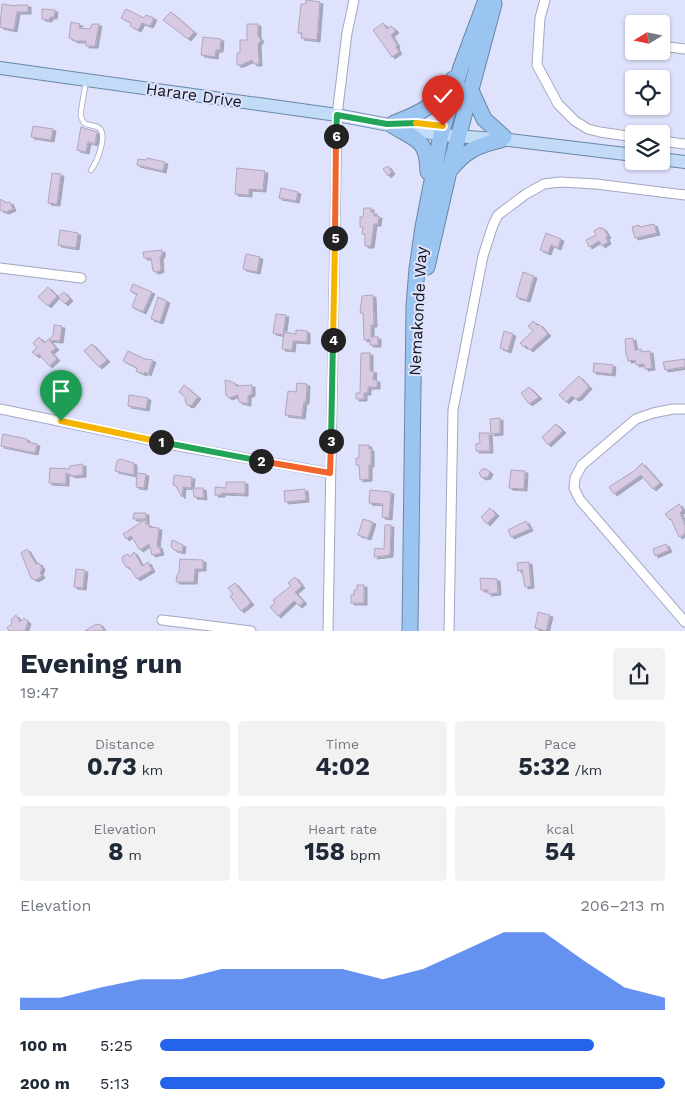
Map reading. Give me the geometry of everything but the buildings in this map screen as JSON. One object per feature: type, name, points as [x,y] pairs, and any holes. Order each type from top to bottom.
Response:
[{"type":"highway","name":"Nemakonde Way","points":[[410,631],[414,306],[417,269],[442,131],[460,67],[486,0]]},
{"type":"highway","name":"Nemakonde Way","points":[[420,631],[424,290],[426,270],[448,171],[496,0]]},
{"type":"highway","points":[[391,124],[423,112],[437,100],[460,67]]},
{"type":"highway","points":[[470,88],[484,119],[505,139]]},
{"type":"highway","points":[[391,124],[420,142],[427,154],[429,196]]},
{"type":"highway","points":[[448,171],[476,146],[505,139]]},
{"type":"main road","name":"Harare Drive","points":[[0,68],[391,124],[412,123],[442,131],[625,154]]},
{"type":"main road","points":[[670,160],[685,162]]},
{"type":"street","points":[[328,631],[337,115],[347,32],[354,0]]},
{"type":"street","points":[[545,0],[540,18],[537,65],[558,104],[576,122],[588,129],[625,136]]},
{"type":"street","points":[[670,47],[685,49]]},
{"type":"street","points":[[670,142],[685,144]]},
{"type":"street","points":[[450,631],[453,410],[483,256],[492,224],[498,216],[513,204],[544,184],[560,182],[596,184],[685,195]]},
{"type":"street","points":[[0,268],[81,278]]},
{"type":"street","points":[[0,409],[184,447],[330,473]]},
{"type":"street","points":[[685,409],[653,413],[636,419],[582,465],[575,478],[574,488],[580,500],[685,622]]},
{"type":"street","points":[[162,620],[251,631]]},
{"type":"lane","points":[[86,80],[81,117],[84,123],[102,130],[104,136],[96,163],[91,170]]},
{"type":"route","points":[[61,421],[184,447],[330,473],[337,115],[387,124],[422,123],[443,126]]}]
